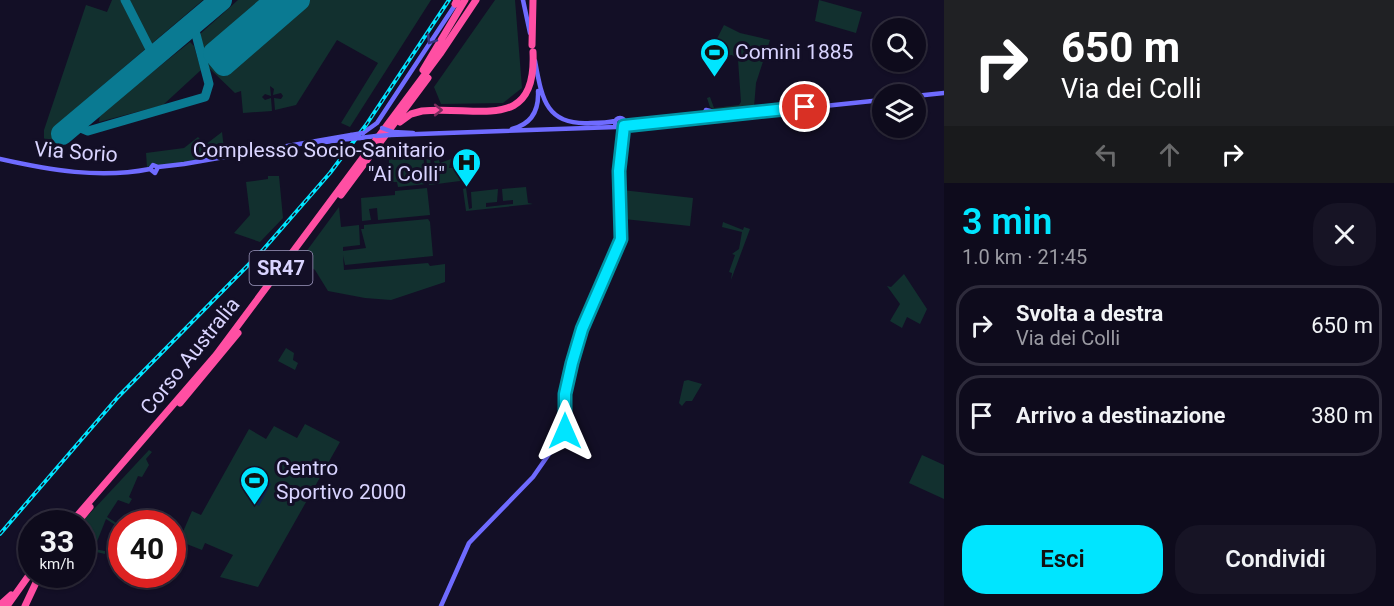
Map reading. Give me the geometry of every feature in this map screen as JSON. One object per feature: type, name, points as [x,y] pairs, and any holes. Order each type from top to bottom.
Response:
[{"type":"highway","points":[[402,106],[465,0]]},
{"type":"highway","name":"Corso Australia","points":[[82,510],[216,355],[402,106],[476,0]]},
{"type":"highway","name":"Corso Australia","points":[[88,510],[220,358],[375,151],[480,0]]},
{"type":"highway","points":[[375,151],[405,117],[415,112],[504,109],[517,104],[528,93],[532,82],[533,0]]},
{"type":"highway","points":[[0,605],[18,588]]},
{"type":"highway","points":[[9,606],[19,588]]},
{"type":"highway","points":[[9,606],[22,588]]},
{"type":"highway","points":[[25,606],[33,588]]},
{"type":"main road","points":[[523,0],[542,97],[557,117],[573,124],[637,124],[872,101]]},
{"type":"main road","points":[[362,135],[373,128],[380,119],[457,1]]},
{"type":"main road","points":[[480,133],[512,129],[531,119],[538,106],[537,74]]},
{"type":"main road","points":[[926,95],[944,93]]},
{"type":"main road","points":[[441,606],[469,543],[533,477],[565,431],[565,394],[575,351],[587,316],[621,239],[621,140],[624,125],[620,118],[616,125],[621,140]]},
{"type":"main road","points":[[380,119],[382,128],[391,134],[419,135],[554,130],[616,125]]},
{"type":"main road","name":"Via Sorio","points":[[0,159],[77,172],[123,173],[150,169],[153,165],[158,167],[362,135],[391,134]]},
{"type":"green space","points":[[112,0],[203,0],[55,126],[52,134],[60,143],[49,144],[44,138],[44,130],[86,5],[107,12]]},
{"type":"green space","points":[[238,0],[276,0],[214,53],[223,64],[299,0],[431,0],[350,127],[341,123],[378,63],[337,40],[296,105],[275,110],[274,98],[281,99],[283,96],[281,93],[273,95],[274,89],[270,86],[271,96],[265,94],[262,97],[265,100],[271,98],[272,111],[243,113],[241,91],[235,93],[209,68],[200,34]]},
{"type":"green space","points":[[495,0],[515,0],[522,88],[503,103],[441,104],[434,87]]},
{"type":"green space","points":[[819,0],[862,12],[856,33],[815,21]]},
{"type":"green space","points":[[724,25],[740,33],[770,40],[756,83],[754,107],[716,111],[710,107],[707,98],[710,97],[714,108],[739,105],[741,102],[738,60],[732,55],[707,58]]},
{"type":"green space","points":[[190,42],[194,46],[201,70],[163,105],[99,122],[100,114]]},
{"type":"green space","points":[[222,132],[225,157],[147,167],[146,153],[184,148],[198,137],[205,145]]},
{"type":"green space","points":[[420,150],[423,153],[426,184],[398,187],[397,182],[393,182],[389,160],[384,160],[383,153]]},
{"type":"green space","points":[[426,155],[430,155],[431,170],[437,169],[434,161],[439,160],[440,163],[451,159],[449,168],[456,168],[457,159],[460,181],[429,185]]},
{"type":"green space","points":[[268,176],[279,176],[283,218],[260,242],[234,233],[250,215],[246,182],[268,179]]},
{"type":"green space","points":[[526,187],[528,203],[533,204],[466,211],[463,189],[466,188],[469,209],[472,208],[471,192],[498,189],[497,202],[486,203],[486,207],[513,204],[513,200],[503,201],[502,189]]},
{"type":"green space","points":[[427,188],[430,215],[378,220],[377,208],[369,209],[371,220],[362,221],[361,198],[395,195],[395,191]]},
{"type":"green space","points":[[622,190],[693,198],[690,226],[624,219]]},
{"type":"green space","points":[[339,207],[341,227],[359,225],[360,245],[343,247],[343,251],[366,248],[361,229],[364,229],[364,225],[428,219],[433,256],[345,265],[343,255],[344,270],[428,263],[430,266],[445,264],[445,282],[391,300],[328,291],[315,270],[300,260]]},
{"type":"green space","points":[[723,222],[743,230],[744,227],[750,229],[731,280],[732,273],[729,272],[735,255],[732,254],[739,249],[742,232],[722,227]]},
{"type":"green space","points":[[904,274],[927,309],[920,324],[907,317],[902,328],[890,321],[900,304],[887,286],[891,287]]},
{"type":"green space","points":[[286,348],[294,353],[293,360],[298,363],[295,370],[278,361]]},
{"type":"green space","points":[[684,381],[702,384],[692,401],[686,401],[682,406],[679,403]]},
{"type":"green space","name":"Centro Sportivo 2000","points":[[305,424],[340,442],[258,587],[220,577],[233,555],[205,543],[202,550],[186,544],[186,525],[192,511],[201,515],[249,429],[266,439],[274,426],[297,438]]},
{"type":"green space","points":[[149,450],[152,452],[146,459],[149,465],[142,477],[138,476],[129,497],[132,499],[129,504],[118,500],[112,510],[108,510],[108,520],[106,519],[96,544],[96,510],[93,510]]},
{"type":"green space","points":[[922,455],[944,465],[944,499],[909,483]]},
{"type":"green space","points":[[96,549],[105,551],[105,554],[96,552]]},
{"type":"water","points":[[261,478],[271,484],[259,506],[249,500]]},
{"type":"taxiway","points":[[125,0],[154,57]]},
{"type":"taxiway","points":[[81,118],[81,128],[88,131],[205,97],[209,84],[193,23]]},
{"type":"runway","points":[[62,134],[221,0]]},
{"type":"runway","points":[[276,0],[214,53],[224,65],[299,0]]},
{"type":"railway","points":[[0,534],[118,397],[262,251],[330,173],[366,125],[449,0]]},
{"type":"place","name":"Comini 1885","points":[[714,78]]},
{"type":"place","name":"Complesso Socio-Sanitario \"Ai Colli\"","points":[[466,188]]},
{"type":"place","name":"Centro Sportivo 2000","points":[[255,506]]},
{"type":"route","points":[[565,431],[567,426],[565,394],[572,363],[582,329],[621,239],[619,171],[620,145],[624,126],[718,118],[805,107]]}]
